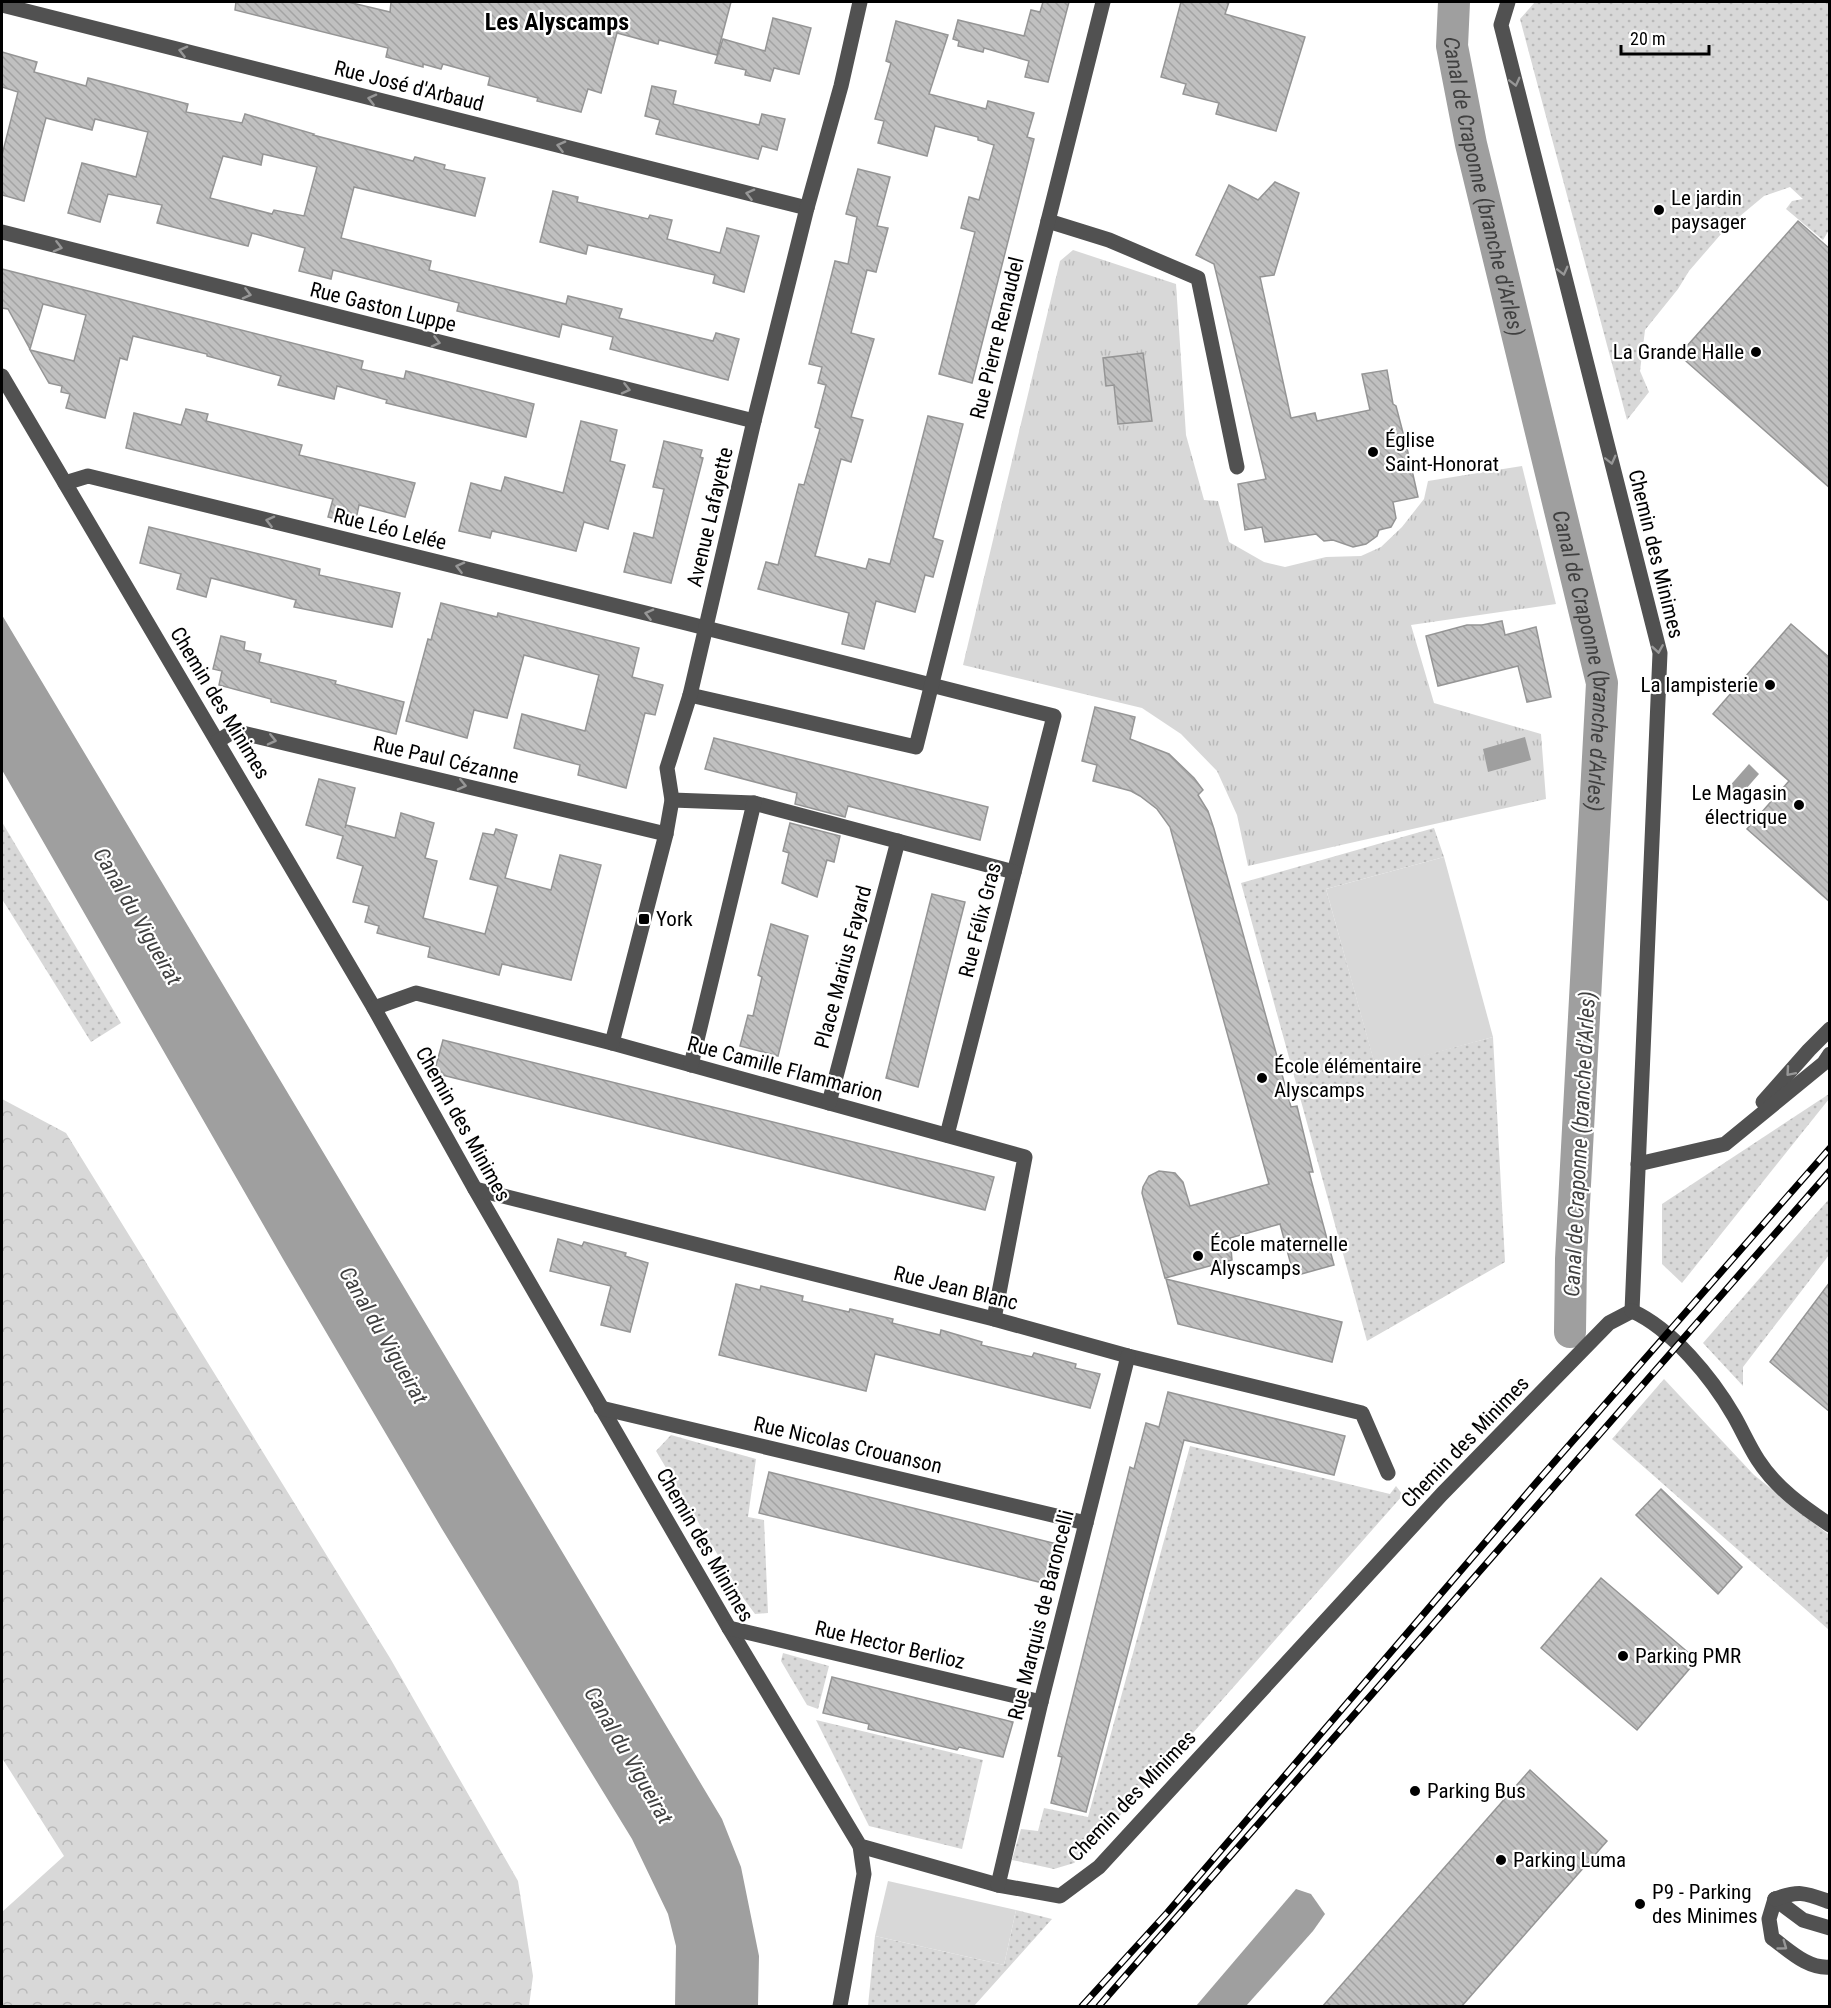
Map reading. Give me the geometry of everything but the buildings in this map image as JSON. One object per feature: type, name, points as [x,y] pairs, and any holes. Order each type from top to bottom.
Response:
[{"type":"street","name":"Avenue Lafayette","points":[[612,1043],[666,834],[672,800],[667,768],[690,695],[754,421],[807,208],[841,86],[857,2]]},
{"type":"street","name":"Rue Pierre Renaudel","points":[[690,695],[916,747],[1103,2]]},
{"type":"street","name":"Chemin des Minimes","points":[[2,376],[374,1008],[475,1189],[729,1628],[860,1846],[998,1885],[1060,1896],[1099,1867],[1442,1494],[1609,1323],[1632,1311],[1660,653],[1501,25],[1508,2]]},
{"type":"street","name":"Rue José d'Arbaud","points":[[2,5],[807,208]]},
{"type":"street","points":[[1048,221],[1109,240],[1198,278],[1237,467]]},
{"type":"street","name":"Rue Gaston Luppe","points":[[2,232],[754,421]]},
{"type":"street","name":"Rue Léo Lelée","points":[[65,483],[88,476],[1054,716]]},
{"type":"street","name":"Rue Félix Gras","points":[[946,1135],[1054,716]]},
{"type":"street","name":"Rue Paul Cézanne","points":[[218,741],[234,731],[666,834]]},
{"type":"street","points":[[672,800],[754,803],[1014,872]]},
{"type":"street","points":[[690,1065],[754,803]]},
{"type":"street","name":"Place Marius Fayard","points":[[829,1103],[898,841]]},
{"type":"street","name":"Rue Camille Flammarion","points":[[374,1008],[416,993],[612,1043],[1025,1157],[994,1319]]},
{"type":"street","points":[[1736,1134],[1830,1029]]},
{"type":"street","points":[[1638,1164],[1725,1144],[1824,1063],[1830,1054]]},
{"type":"street","name":"Rue Jean Blanc","points":[[475,1189],[994,1319],[1128,1356],[1362,1413],[1388,1473]]},
{"type":"street","points":[[1632,1311],[1648,1318],[1698,1364],[1732,1413],[1759,1461],[1786,1493],[1830,1525]]},
{"type":"street","name":"Rue Marquis de Baroncelli","points":[[998,1885],[1041,1702],[1128,1356]]},
{"type":"street","name":"Rue Nicolas Crouanson","points":[[601,1408],[1086,1523]]},
{"type":"street","name":"Rue Hector Berlioz","points":[[729,1628],[1041,1702]]},
{"type":"street","points":[[840,2007],[864,1874],[860,1846]]},
{"type":"street","points":[[1775,1899],[1789,1894],[1805,1893],[1830,1902]]},
{"type":"street","points":[[1775,1899],[1803,1920],[1830,1928]]},
{"type":"street","points":[[1775,1899],[1768,1919],[1772,1938],[1807,1963],[1830,1967]]},
{"type":"green space","name":"Le jardin paysager","points":[[1535,2],[1829,2],[1829,230],[1823,240],[1786,209],[1792,201],[1803,199],[1790,187],[1764,196],[1728,226],[1689,271],[1678,289],[1645,330],[1640,371],[1649,392],[1627,420],[1520,19]]},
{"type":"green space","points":[[1073,250],[1176,284],[1186,435],[1204,500],[1218,501],[1229,542],[1264,562],[1285,567],[1326,557],[1361,556],[1381,547],[1402,527],[1424,499],[1428,481],[1522,466],[1556,604],[1411,625],[1434,703],[1541,734],[1546,799],[1248,866],[1237,815],[1217,771],[1181,734],[1142,708],[963,665],[1060,261]]},
{"type":"green space","points":[[2,822],[121,1023],[91,1042],[2,899]]},
{"type":"green space","points":[[1434,828],[1444,857],[1326,889],[1376,1068],[1493,1037],[1505,1262],[1367,1341],[1241,883]]},
{"type":"green space","points":[[1444,857],[1493,1037],[1376,1069],[1326,889]]},
{"type":"green space","points":[[1829,1094],[1829,1099],[1682,1283],[1662,1264],[1662,1204]]},
{"type":"green space","points":[[2,1099],[66,1133],[390,1658],[518,1881],[533,1976],[529,2006],[2,2006],[2,1912],[64,1856],[2,1758]]},
{"type":"green space","points":[[1829,1199],[1829,1255],[1743,1367],[1743,1386],[1703,1343]]},
{"type":"green space","points":[[1664,1379],[1754,1475],[1829,1535],[1829,1630],[1612,1439]]},
{"type":"green space","points":[[671,1435],[756,1459],[748,1517],[764,1520],[768,1613],[755,1614],[744,1599],[656,1451]]},
{"type":"green space","points":[[1190,1446],[1390,1494],[1396,1486],[1403,1495],[1094,1845],[1074,1863],[1054,1869],[1012,1860],[1021,1829],[1038,1831],[1044,1808],[1088,1817]]},
{"type":"green space","points":[[783,1653],[829,1666],[818,1709],[807,1705],[781,1661]]},
{"type":"green space","points":[[816,1720],[983,1760],[962,1849],[869,1826]]},
{"type":"green space","points":[[888,1881],[1016,1910],[1004,1965],[875,1936]]},
{"type":"green space","points":[[1016,1910],[1052,1919],[974,2006],[868,2006],[875,1936],[1004,1965]]},
{"type":"water","name":"Canal du Vigueirat","points":[[2,615],[722,1819],[741,1867],[759,1956],[758,2006],[675,2006],[676,1946],[668,1914],[632,1839],[442,1529],[283,1259],[2,770]]},
{"type":"water","points":[[1525,737],[1531,760],[1488,772],[1483,749]]},
{"type":"water","points":[[1749,764],[1759,774],[1738,798],[1730,797],[1727,789]]},
{"type":"water","points":[[1296,1889],[1311,1894],[1325,1914],[1313,1931],[1246,2006],[1196,2006]]},
{"type":"waterway","name":"Canal de Craponne (branche d'Arles)","points":[[1454,2],[1452,46],[1471,144],[1602,683],[1571,1259],[1570,1332]]},
{"type":"railway","points":[[1082,2006],[1167,1913],[1542,1476],[1830,1148]]},
{"type":"railway","points":[[1099,2006],[1830,1171]]},
{"type":"place","name":"Le jardin paysager","points":[[1659,210]]},
{"type":"place","name":"La Grande Halle","points":[[1756,352]]},
{"type":"place","name":"Église Saint-Honorat","points":[[1373,452]]},
{"type":"place","name":"La lampisterie","points":[[1770,685]]},
{"type":"place","name":"Le Magasin électrique","points":[[1799,805]]},
{"type":"place","name":"York","points":[[644,919]]},
{"type":"place","name":"École élémentaire Alyscamps","points":[[1262,1078]]},
{"type":"place","name":"École maternelle Alyscamps","points":[[1198,1256]]},
{"type":"place","name":"Parking PMR","points":[[1623,1656]]},
{"type":"place","name":"Parking Bus","points":[[1415,1791]]},
{"type":"place","name":"Parking Luma","points":[[1501,1860]]},
{"type":"place","name":"P9 - Parking des Minimes","points":[[1640,1904]]},
{"type":"district","name":"Les Alyscamps","points":[[557,22]]}]
